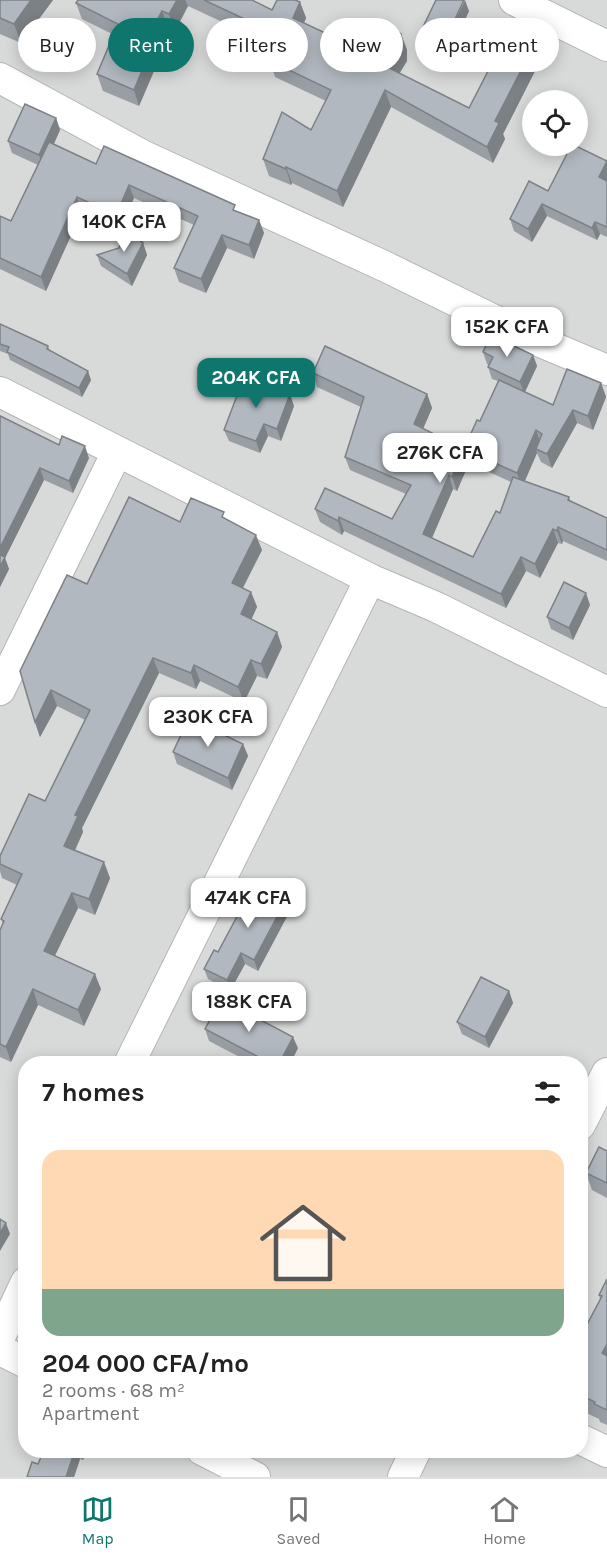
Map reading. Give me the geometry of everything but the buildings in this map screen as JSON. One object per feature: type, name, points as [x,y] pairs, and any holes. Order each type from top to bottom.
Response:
[{"type":"street","points":[[513,0],[607,46]]},
{"type":"street","points":[[0,78],[144,156],[384,266],[531,338],[607,370]]},
{"type":"street","points":[[0,392],[370,579],[436,608],[607,692]]},
{"type":"street","points":[[0,690],[117,452]]},
{"type":"street","points":[[133,1056],[370,579]]},
{"type":"street","points":[[588,1109],[607,1072]]},
{"type":"street","points":[[0,1337],[18,1299]]},
{"type":"street","points":[[0,1350],[18,1359]]},
{"type":"street","points":[[588,1443],[607,1452]]},
{"type":"street","points":[[218,1458],[255,1477]]},
{"type":"street","points":[[403,1477],[413,1458]]},
{"type":"shaded area","points":[[0,0],[607,0],[607,1477],[0,1477]]}]
